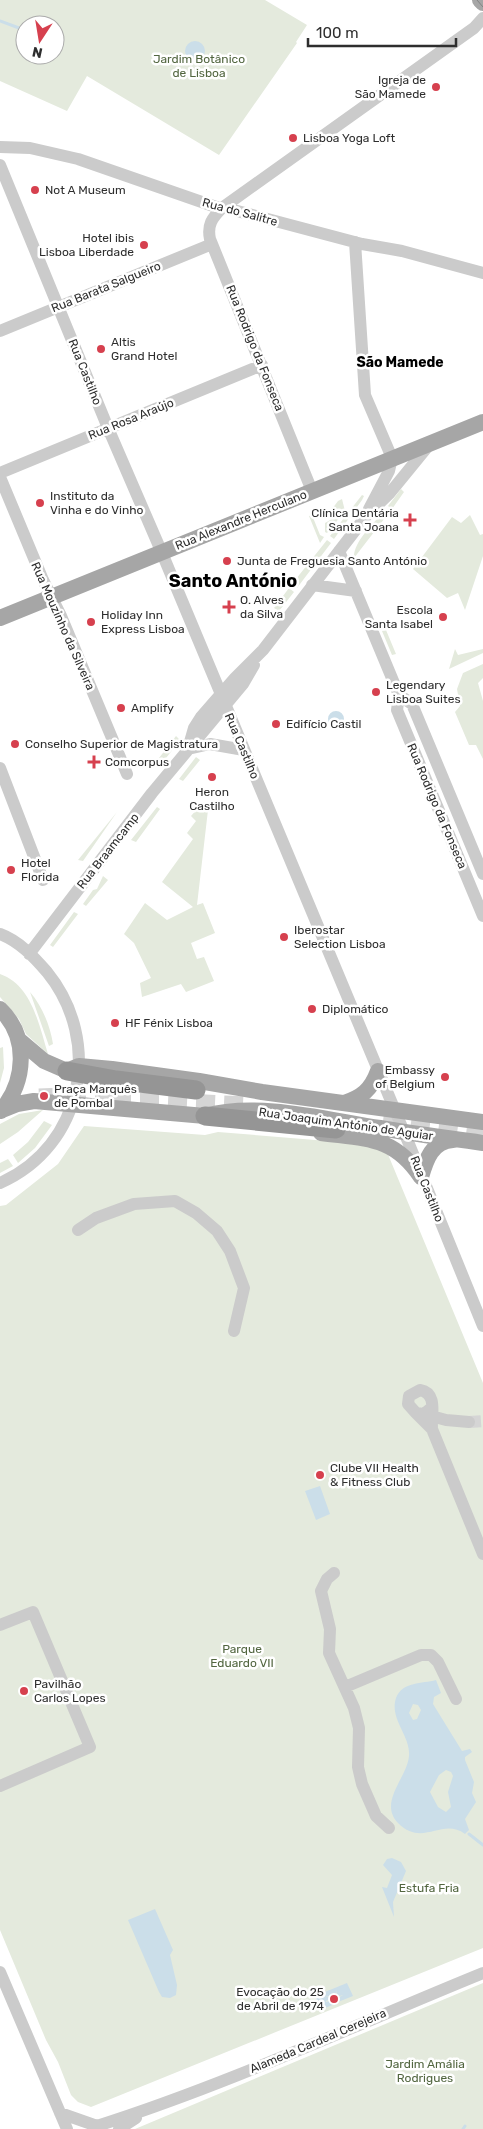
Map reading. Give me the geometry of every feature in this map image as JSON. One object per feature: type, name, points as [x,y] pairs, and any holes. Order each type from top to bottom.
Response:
[{"type":"highway","points":[[75,1070],[116,1080],[196,1090]]},
{"type":"highway","points":[[205,1116],[336,1128]]},
{"type":"main road","points":[[480,0],[483,3]]},
{"type":"main road","name":"Rua Alexandre Herculano","points":[[0,618],[483,422]]},
{"type":"main road","points":[[0,1009],[12,1025],[18,1040],[21,1058],[19,1077],[13,1094],[1,1111]]},
{"type":"main road","name":"Rua Joaquim António de Aguiar","points":[[18,1040],[44,1062],[75,1070],[199,1081],[262,1092],[483,1122]]},
{"type":"main road","points":[[344,1103],[364,1094],[370,1089],[378,1072]]},
{"type":"main road","name":"Rua Joaquim António de Aguiar","points":[[1,1111],[9,1106],[26,1102],[71,1104],[205,1116],[230,1111],[251,1111],[320,1118],[483,1143]]},
{"type":"main road","points":[[205,1116],[245,1125],[353,1137],[380,1142],[400,1152],[412,1162],[422,1177]]},
{"type":"main road","points":[[353,1137],[378,1128]]},
{"type":"main road","points":[[422,1177],[428,1158],[437,1145],[446,1140],[463,1140]]},
{"type":"street","points":[[222,208],[474,28],[483,18]]},
{"type":"street","name":"Rua do Salitre","points":[[0,147],[30,148],[78,159],[222,208],[355,242],[402,251],[483,273]]},
{"type":"street","name":"Rua Castilho","points":[[0,165],[108,428],[404,1132],[483,1326]]},
{"type":"street","name":"Rua Rodrigo da Fonseca","points":[[222,208],[211,221],[209,227],[212,244],[312,491]]},
{"type":"street","points":[[355,242],[365,394],[392,458]]},
{"type":"street","name":"Rua Barata Salgueiro","points":[[0,331],[212,244]]},
{"type":"street","name":"Rua Rosa Araújo","points":[[0,473],[262,365]]},
{"type":"street","name":"Rua Braamcamp","points":[[29,954],[223,701],[243,684],[263,650],[367,515],[389,494],[431,443]]},
{"type":"street","name":"Rua Braamcamp","points":[[367,515],[388,471],[392,458]]},
{"type":"street","name":"Rua Mouzinho da Silveira","points":[[0,477],[126,774]]},
{"type":"street","name":"Rua Rodrigo da Fonseca","points":[[339,551],[399,695],[397,710],[483,916]]},
{"type":"street","points":[[312,585],[356,591]]},
{"type":"street","name":"Rua Rodrigo da Fonseca","points":[[399,695],[412,704],[483,874]]},
{"type":"street","points":[[188,749],[210,744],[244,750]]},
{"type":"street","points":[[0,768],[2,781],[43,880]]},
{"type":"street","points":[[0,934],[15,942],[29,954],[54,981],[68,1008],[78,1037],[71,1104],[59,1132],[45,1151],[21,1172],[0,1182]]},
{"type":"street","points":[[78,1230],[96,1218],[134,1204],[175,1201],[196,1212],[218,1231],[230,1251],[244,1288],[234,1331]]},
{"type":"street","points":[[464,1421],[446,1420],[427,1411],[432,1429],[483,1554]]},
{"type":"street","points":[[334,1573],[327,1579],[321,1591],[330,1629],[329,1654],[354,1708],[360,1728],[358,1767],[362,1784],[376,1816],[389,1828]]},
{"type":"street","points":[[0,1625],[33,1612],[90,1747],[0,1786]]},
{"type":"street","points":[[345,1687],[421,1655],[431,1655],[438,1662],[456,1699]]},
{"type":"street","points":[[0,1972],[67,2129]]},
{"type":"street","name":"Alameda Cardeal Cerejeira","points":[[95,2127],[153,2108],[483,1973]]},
{"type":"street","name":"Alameda Cardeal Cerejeira","points":[[119,2129],[153,2108]]},
{"type":"street","points":[[60,2113],[95,2127]]},
{"type":"green space","name":"Jardim Botânico de Lisboa","points":[[0,0],[265,0],[307,25],[297,43],[219,155],[87,76],[67,111],[0,81]]},
{"type":"green space","points":[[401,489],[404,492],[392,509],[388,506]]},
{"type":"green space","points":[[362,495],[364,496],[362,500],[334,539],[330,536]]},
{"type":"green space","points":[[342,499],[345,511],[327,533],[325,532],[325,523],[332,519],[334,513],[332,509]]},
{"type":"green space","points":[[384,511],[388,514],[354,558],[360,539]]},
{"type":"green space","points":[[312,515],[320,535],[324,537],[320,543],[309,516]]},
{"type":"green space","points":[[470,515],[480,535],[483,534],[483,556],[465,610],[458,593],[447,598],[413,569],[452,517],[461,523]]},
{"type":"green space","points":[[327,540],[331,543],[297,588],[292,584]]},
{"type":"green space","points":[[289,588],[294,592],[279,611],[274,608]]},
{"type":"green space","points":[[386,630],[396,654],[392,655],[382,631]]},
{"type":"green space","points":[[455,649],[458,655],[483,649],[483,653],[449,669]]},
{"type":"green space","points":[[483,664],[483,678],[478,683],[483,701],[483,759],[476,745],[469,745],[455,712],[460,706],[457,689],[463,673]]},
{"type":"green space","points":[[176,736],[180,740],[163,762],[159,758]]},
{"type":"green space","points":[[196,757],[200,760],[183,781],[179,779]]},
{"type":"green space","points":[[157,807],[160,809],[136,842],[131,840]]},
{"type":"green space","points":[[198,808],[204,812],[208,810],[197,905],[203,903],[215,933],[191,943],[197,959],[204,957],[214,981],[186,992],[181,984],[142,997],[140,983],[151,978],[134,943],[124,934],[145,903],[167,920],[193,907],[162,882],[193,839],[187,833],[196,821],[191,816]]},
{"type":"green space","points":[[117,812],[83,861],[78,860]]},
{"type":"green space","points":[[103,876],[108,880],[86,906],[83,904],[93,890],[97,889]]},
{"type":"green space","points":[[74,912],[78,914],[53,947],[50,945]]},
{"type":"green space","points":[[0,974],[11,979],[27,996],[33,1007],[48,1054],[26,1034],[19,1019],[0,997]]},
{"type":"green space","points":[[30,992],[48,1023],[53,1044],[49,1046]]},
{"type":"green space","points":[[3,1047],[4,1068],[0,1083],[0,1048]]},
{"type":"green space","points":[[43,1110],[18,1132],[0,1144],[0,1124],[19,1114]]},
{"type":"green space","points":[[44,1121],[52,1125],[35,1148],[18,1163],[13,1155],[28,1142]]},
{"type":"green space","name":"Parque Eduardo VII","points":[[84,1126],[205,1135],[218,1132],[364,1144],[387,1152],[483,1383],[483,1948],[91,2107],[78,2102],[71,2095],[0,1930],[0,1206],[6,1205],[58,1164]]},
{"type":"green space","points":[[8,1159],[13,1166],[0,1173],[0,1163]]},
{"type":"green space","name":"Jardim Amália Rodrigues","points":[[483,1983],[483,2129],[135,2129]]},
{"type":"water","points":[[191,41],[199,41],[205,47],[205,55],[199,61],[191,61],[185,55],[185,47]]},
{"type":"water","points":[[336,711],[344,719],[336,727],[328,719]]},
{"type":"water","points":[[320,1486],[330,1514],[316,1520],[305,1491]]},
{"type":"water","points":[[436,1680],[441,1693],[434,1697],[433,1704],[462,1751],[470,1749],[472,1752],[465,1757],[465,1760],[474,1782],[472,1793],[476,1802],[465,1819],[469,1830],[465,1834],[457,1830],[448,1829],[424,1833],[407,1830],[398,1823],[391,1807],[392,1798],[404,1773],[409,1756],[407,1741],[395,1713],[396,1698],[408,1686]],"holes":[[[413,1704],[418,1705],[421,1710],[417,1719],[413,1720],[409,1713]],[[446,1770],[451,1772],[453,1776],[448,1792],[451,1807],[446,1812],[438,1807],[430,1792],[439,1775]]]},
{"type":"water","points":[[392,1858],[401,1862],[406,1871],[393,1902],[394,1917],[382,1887],[387,1888],[392,1875],[383,1865],[387,1859]]},
{"type":"water","points":[[155,1909],[173,1950],[170,1955],[177,1985],[176,1995],[170,1998],[162,1997],[159,1992],[128,1920]]},
{"type":"water","points":[[347,1983],[353,1996],[338,2002],[336,1999],[343,1995],[336,1997],[337,1990],[335,1997],[325,1996],[332,1998],[326,2002],[333,2000],[335,2004],[320,2010],[315,1996]]},
{"type":"waterway","points":[[0,21],[15,27]]},
{"type":"waterway","points":[[469,1834],[483,1845]]},
{"type":"tunnel","points":[[39,1098],[126,1094]]},
{"type":"tunnel","points":[[112,1102],[163,1102],[247,1106]]},
{"type":"tunnel","points":[[383,1121],[483,1134]]},
{"type":"tunnel","points":[[469,1422],[483,1421]]},
{"type":"tram line","points":[[477,0],[483,7]]},
{"type":"place","name":"Igreja de São Mamede","points":[[436,87]]},
{"type":"place","name":"Lisboa Yoga Loft","points":[[293,138]]},
{"type":"place","name":"Not A Museum","points":[[35,190]]},
{"type":"place","name":"Hotel ibis Lisboa Liberdade","points":[[144,245]]},
{"type":"place","name":"Altis Grand Hotel","points":[[101,349]]},
{"type":"place","name":"Instituto da Vinha e do Vinho","points":[[40,503]]},
{"type":"place","name":"Clínica Dentária Santa Joana","points":[[410,520]]},
{"type":"place","name":"Junta de Freguesia Santo António","points":[[227,561]]},
{"type":"place","name":"O. Alves da Silva","points":[[229,607]]},
{"type":"place","name":"Escola Santa Isabel","points":[[443,617]]},
{"type":"place","name":"Holiday Inn Express Lisboa","points":[[91,622]]},
{"type":"place","name":"Legendary Lisboa Suites","points":[[376,692]]},
{"type":"place","name":"Amplify","points":[[121,708]]},
{"type":"place","name":"Edifício Castil","points":[[276,724]]},
{"type":"place","name":"Conselho Superior de Magistratura","points":[[15,744]]},
{"type":"place","name":"Comcorpus","points":[[94,762]]},
{"type":"place","name":"Heron Castilho","points":[[212,777]]},
{"type":"place","name":"Hotel Florida","points":[[11,870]]},
{"type":"place","name":"Iberostar Selection Lisboa","points":[[284,937]]},
{"type":"place","name":"Diplomático","points":[[312,1009]]},
{"type":"place","name":"HF Fénix Lisboa","points":[[115,1023]]},
{"type":"place","name":"Embassy of Belgium","points":[[445,1077]]},
{"type":"place","name":"Praça Marquês de Pombal","points":[[44,1096]]},
{"type":"place","name":"Clube VII Health & Fitness Club","points":[[320,1475]]},
{"type":"place","name":"Pavilhão Carlos Lopes","points":[[24,1691]]},
{"type":"place","name":"Evocação do 25 de Abril de 1974","points":[[334,1999]]},
{"type":"district","name":"São Mamede","points":[[400,362]]},
{"type":"district","name":"Santo António","points":[[233,581]]},
{"type":"park label","name":"Estufa Fria","points":[[429,1888]]}]
